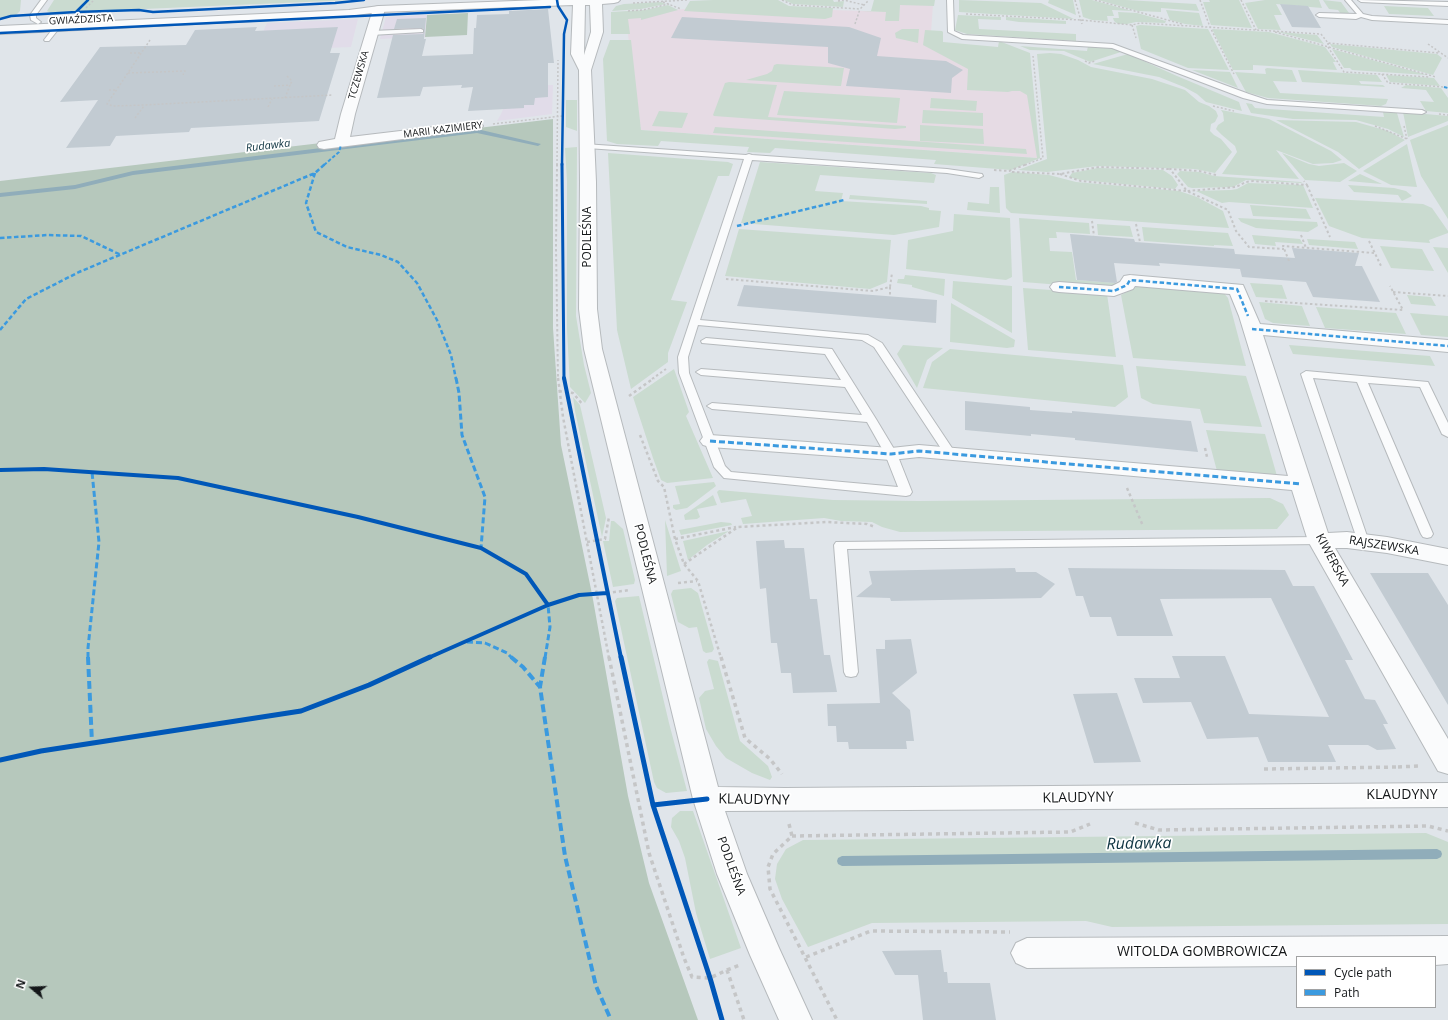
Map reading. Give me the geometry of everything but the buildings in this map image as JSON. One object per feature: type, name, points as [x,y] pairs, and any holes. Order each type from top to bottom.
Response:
[{"type":"street","name":"GWIAŹDZISTA","points":[[0,30],[349,13],[379,9],[464,4],[501,0]]},
{"type":"street","name":"PODLEŚNA","points":[[597,0],[597,32],[585,70],[588,309],[593,349],[707,800],[732,874],[766,955],[796,1020]]},
{"type":"street","name":"GWIAŹDZISTA","points":[[464,4],[509,5],[614,0]]},
{"type":"street","name":"PODLEŚNA","points":[[578,1],[577,54],[585,70]]},
{"type":"street","name":"GWIAŹDZISTA","points":[[0,24],[351,7],[379,9]]},
{"type":"street","name":"TCZEWSKA","points":[[342,142],[371,33],[379,9]]},
{"type":"street","points":[[38,22],[52,27]]},
{"type":"street","name":"MARII KAZIMIERY","points":[[324,145],[476,126]]},
{"type":"street","name":"KIWERSKA","points":[[1059,287],[1114,291],[1127,285],[1130,280],[1237,288],[1254,315],[1301,484],[1319,541],[1448,763]]},
{"type":"street","points":[[1254,315],[1448,346]]},
{"type":"street","points":[[710,441],[891,454],[919,451],[1301,484]]},
{"type":"street","name":"RAJSZEWSKA","points":[[1319,541],[1347,540],[1387,545],[1448,557]]},
{"type":"street","name":"KLAUDYNY","points":[[707,800],[1448,795]]},
{"type":"street","name":"WITOLDA GOMBROWICZA","points":[[1027,953],[1448,950]]},
{"type":"lane","points":[[38,22],[33,19],[33,15],[44,0]]},
{"type":"lane","points":[[950,0],[951,32],[962,37],[1113,46],[1246,96],[1267,102],[1422,112]]},
{"type":"lane","points":[[1348,0],[1361,15],[1372,18],[1448,22]]},
{"type":"lane","points":[[1360,0],[1448,4]]},
{"type":"lane","points":[[1319,15],[1356,17],[1361,15]]},
{"type":"lane","points":[[47,40],[54,31],[52,27]]},
{"type":"lane","points":[[371,33],[421,31]]},
{"type":"lane","points":[[587,146],[749,156],[947,171],[979,176]]},
{"type":"lane","points":[[706,341],[828,351],[871,419],[891,454],[906,492],[728,475],[721,469],[684,373],[682,362],[684,351],[749,156]]},
{"type":"lane","points":[[694,322],[864,337],[878,346],[950,454]]},
{"type":"lane","points":[[701,372],[848,384]]},
{"type":"lane","points":[[1363,542],[1306,374],[1424,384],[1448,434]]},
{"type":"lane","points":[[1361,379],[1427,534]]},
{"type":"lane","points":[[712,406],[871,419]]},
{"type":"lane","points":[[851,672],[840,545],[1319,541]]},
{"type":"path","points":[[88,0],[81,10],[90,12]]},
{"type":"path","points":[[630,3],[687,0]]},
{"type":"path","points":[[782,0],[793,5],[860,9]]},
{"type":"path","points":[[838,0],[844,0],[864,6]]},
{"type":"path","points":[[855,24],[860,9],[869,0]]},
{"type":"path","points":[[1076,0],[1082,24]]},
{"type":"path","points":[[1095,0],[1186,26]]},
{"type":"path","points":[[1200,0],[1210,27],[1246,96]]},
{"type":"path","points":[[1241,0],[1256,30]]},
{"type":"path","points":[[660,1],[681,9]]},
{"type":"path","points":[[624,11],[643,10],[669,4]]},
{"type":"path","points":[[950,13],[1081,20],[1132,25],[1140,23],[1321,34],[1328,43],[1328,47],[1344,72],[1436,77],[1328,47],[1270,31]]},
{"type":"path","points":[[1084,60],[1089,63],[1139,48],[1132,25]]},
{"type":"path","points":[[150,39],[107,104],[114,106],[144,105],[326,95]]},
{"type":"path","points":[[1328,43],[1439,53]]},
{"type":"path","points":[[1431,43],[1432,44],[1428,44],[1448,58]]},
{"type":"path","points":[[1009,171],[1043,158],[1033,52]]},
{"type":"path","points":[[130,53],[141,53]]},
{"type":"path","points":[[558,56],[556,246],[559,391],[596,594],[649,853],[692,977],[710,978],[746,963]]},
{"type":"path","points":[[562,154],[563,56]]},
{"type":"path","points":[[128,73],[185,71],[183,75]]},
{"type":"path","points":[[1382,74],[1391,87]]},
{"type":"path","points":[[285,98],[292,81],[287,76]]},
{"type":"path","points":[[1388,83],[1444,87]]},
{"type":"path","points":[[274,86],[290,85]]},
{"type":"path","points":[[108,90],[117,90]]},
{"type":"path","points":[[268,107],[272,99]]},
{"type":"path","points":[[135,118],[144,105]]},
{"type":"path","points":[[1060,174],[1099,167],[1170,169],[1199,171],[1216,175]]},
{"type":"path","points":[[1170,169],[1187,191],[1228,210],[1236,231],[1249,247],[1284,249]]},
{"type":"path","points":[[1001,172],[1009,171],[1060,174],[1081,181],[1187,191],[1236,188],[1246,182],[1252,181],[1307,185]]},
{"type":"path","points":[[1304,181],[1330,237]]},
{"type":"path","points":[[1092,222],[1094,236]]},
{"type":"path","points":[[1136,224],[1140,242]]},
{"type":"path","points":[[1301,235],[1306,248]]},
{"type":"path","points":[[1369,241],[1382,268]]},
{"type":"path","points":[[1284,249],[1283,246],[1374,253]]},
{"type":"path","points":[[1284,249],[1289,261]]},
{"type":"path","points":[[890,296],[892,273]]},
{"type":"path","points":[[720,279],[873,291],[890,287]]},
{"type":"path","points":[[1254,315],[1402,310],[1390,286]]},
{"type":"path","points":[[1393,292],[1448,296]]},
{"type":"path","points":[[629,396],[668,368],[682,362]]},
{"type":"path","points":[[565,385],[568,398]]},
{"type":"path","points":[[627,389],[631,403]]},
{"type":"path","points":[[559,391],[573,393],[582,404],[584,411]]},
{"type":"path","points":[[638,430],[658,481],[664,487],[675,539],[684,564],[698,581],[745,738],[770,759],[784,777],[785,800],[792,836]]},
{"type":"path","points":[[1124,469],[1128,491],[1143,526]]},
{"type":"path","points":[[586,542],[605,539],[609,517],[608,510]]},
{"type":"path","points":[[675,539],[738,527]]},
{"type":"path","points":[[596,533],[598,548]]},
{"type":"path","points":[[606,586],[609,601]]},
{"type":"path","points":[[591,594],[608,594]]},
{"type":"path","points":[[837,1020],[770,889],[768,867],[773,854],[792,836],[1070,832],[1092,823]]},
{"type":"path","points":[[1128,823],[1135,823],[1158,830],[1428,826],[1448,831]]},
{"type":"path","points":[[727,970],[744,1020]]},
{"type":"path","points":[[707,971],[712,985]]},
{"type":"shaded area","points":[[900,5],[933,5],[930,46],[1029,80],[1038,158],[641,130],[625,12],[730,7],[899,12]]},
{"type":"shaded area","points":[[427,15],[425,37],[380,39],[386,17]]},
{"type":"shaded area","points":[[358,19],[351,47],[251,51],[257,45],[267,23]]},
{"type":"shaded area","points":[[553,85],[552,114],[497,121],[513,86]]},
{"type":"green space","points":[[0,0],[21,0],[20,11],[15,16],[0,18]]},
{"type":"green space","points":[[54,0],[352,0],[51,13],[47,11]]},
{"type":"green space","points":[[778,0],[789,6],[833,8],[832,17],[825,19],[684,11],[690,1]]},
{"type":"green space","points":[[784,0],[844,1],[843,7],[793,4]]},
{"type":"green space","points":[[874,0],[935,0],[934,6],[900,5],[899,21],[885,21],[886,12],[862,11],[871,11]]},
{"type":"green space","points":[[959,0],[1041,3],[1074,19],[959,12]]},
{"type":"green space","points":[[1049,0],[1073,0],[1076,15],[1048,3]]},
{"type":"green space","points":[[1079,0],[1092,0],[1132,11],[1112,10],[1114,16],[1107,16],[1108,21],[1092,20],[1083,17]]},
{"type":"green space","points":[[1098,0],[1196,4],[1199,11],[1161,8],[1161,12],[1138,11]]},
{"type":"green space","points":[[1209,0],[1239,0],[1252,28],[1211,25],[1203,2],[1210,2]]},
{"type":"green space","points":[[1265,0],[1319,0],[1322,8],[1276,4],[1282,15],[1274,15],[1281,30],[1258,29],[1245,3]]},
{"type":"green space","points":[[1323,0],[1341,2],[1349,13],[1341,14],[1338,10],[1329,9]]},
{"type":"green space","points":[[661,2],[666,4],[641,9],[612,11],[616,6],[624,4]]},
{"type":"green space","points":[[668,5],[678,10],[641,20],[641,18],[628,19],[630,34],[611,34],[611,12],[645,10]]},
{"type":"green space","points":[[1384,6],[1428,8],[1434,16],[1389,14]]},
{"type":"green space","points":[[1166,10],[1199,13],[1203,26],[1185,24],[1170,20]]},
{"type":"green space","points":[[1118,12],[1137,13],[1166,21],[1165,23],[1136,22],[1118,24],[1113,18],[1119,18]]},
{"type":"green space","points":[[468,13],[467,35],[425,37],[427,15]]},
{"type":"green space","points":[[958,15],[1001,17],[1001,20],[978,19],[979,29],[1076,34],[1076,41],[967,34],[955,30]]},
{"type":"green space","points":[[1006,17],[1066,21],[1066,24],[1019,22],[1006,20]]},
{"type":"green space","points":[[1136,26],[1208,29],[1229,70],[1188,68],[1141,49]]},
{"type":"green space","points":[[902,29],[919,29],[918,43],[896,38],[895,33]]},
{"type":"green space","points":[[1212,29],[1269,32],[1325,47],[1336,62],[1333,62],[1337,70],[1253,65],[1253,70],[1233,70]]},
{"type":"green space","points":[[925,30],[942,31],[943,42],[998,47],[999,41],[1030,53],[1040,158],[1011,170],[934,164],[936,160],[775,148],[770,153],[747,152],[749,147],[661,141],[658,146],[617,144],[607,141],[603,59],[610,40],[631,40],[641,130],[1037,158],[1027,95],[1020,91],[1008,92],[967,90],[968,69],[923,45]]},
{"type":"green space","points":[[1278,32],[1317,35],[1324,44]]},
{"type":"green space","points":[[1330,44],[1437,54],[1442,58],[1433,75],[1332,47]]},
{"type":"green space","points":[[1020,46],[1087,51],[1088,46],[1124,51],[1090,62],[1064,51],[1030,50]]},
{"type":"green space","points":[[1332,49],[1427,75],[1352,70],[1350,68],[1344,68]]},
{"type":"green space","points":[[1037,54],[1061,54],[1078,60],[1091,67],[1152,79],[1185,90],[1199,102],[1216,111],[1218,116],[1215,122],[1211,124],[1210,131],[1221,139],[1232,152],[1215,173],[1195,169],[1098,166],[1047,172],[1018,170],[1047,159]]},
{"type":"green space","points":[[1128,54],[1239,102],[1242,111],[1206,102],[1197,94],[1184,87],[1159,77],[1093,64]]},
{"type":"green space","points":[[774,65],[844,68],[841,86],[746,80],[767,74],[772,71]]},
{"type":"green space","points":[[1265,69],[1292,70],[1297,82],[1273,81],[1280,93],[1388,99],[1386,104],[1381,106],[1268,98],[1246,92],[1235,72],[1266,74]]},
{"type":"green space","points":[[1192,70],[1230,72],[1238,88]]},
{"type":"green space","points":[[1298,70],[1377,75],[1382,82],[1359,81],[1361,84],[1383,85],[1385,87],[1302,82]]},
{"type":"green space","points":[[1386,75],[1434,78],[1440,86],[1390,82]]},
{"type":"green space","points":[[725,83],[777,85],[768,117],[906,126],[906,128],[895,129],[714,116],[713,115]]},
{"type":"green space","points":[[1406,85],[1441,88],[1448,98],[1448,113],[1426,111],[1420,101],[1434,102],[1426,90],[1401,88]]},
{"type":"green space","points":[[784,91],[900,98],[897,123],[777,115]]},
{"type":"green space","points":[[931,98],[977,101],[976,111],[930,108]]},
{"type":"green space","points":[[566,100],[577,100],[577,131],[566,127]]},
{"type":"green space","points":[[1246,103],[1252,104],[1255,108],[1384,117],[1383,112],[1397,113],[1404,137],[1388,129],[1356,120],[1293,119],[1251,113]]},
{"type":"green space","points":[[923,110],[983,113],[983,126],[922,123]]},
{"type":"green space","points":[[1221,110],[1269,119],[1331,151],[1342,160],[1333,163],[1313,164],[1276,150],[1299,179],[1222,174],[1237,152],[1235,146],[1216,129],[1218,125],[1224,121]]},
{"type":"green space","points":[[659,111],[688,113],[682,128],[652,126]]},
{"type":"green space","points":[[1403,112],[1448,116],[1448,121],[1408,137]]},
{"type":"green space","points":[[553,119],[553,328],[561,445],[592,594],[628,796],[649,883],[698,1020],[0,1020],[0,181],[321,143],[395,138]]},
{"type":"green space","points":[[1276,120],[1356,122],[1388,131],[1405,140],[1359,169],[1338,152]]},
{"type":"green space","points":[[920,125],[983,129],[984,144],[920,141]]},
{"type":"green space","points":[[1448,125],[1448,219],[1421,176],[1410,140]]},
{"type":"green space","points":[[715,127],[1026,149],[1027,154],[713,133]]},
{"type":"green space","points":[[1407,144],[1417,187],[1391,185],[1363,171]]},
{"type":"green space","points":[[577,147],[576,316],[584,365],[591,393],[585,403],[570,387],[567,329],[567,181],[565,148]]},
{"type":"green space","points":[[608,153],[728,162],[733,164],[729,176],[718,176],[671,300],[687,302],[668,353],[668,362],[631,389],[617,330]]},
{"type":"green space","points":[[1282,153],[1309,164],[1319,166],[1344,163],[1357,171],[1340,182],[1305,180]]},
{"type":"green space","points":[[760,162],[931,173],[936,175],[934,183],[820,175],[815,191],[843,193],[841,201],[921,206],[929,208],[929,210],[941,211],[939,227],[894,235],[741,223]]},
{"type":"green space","points":[[1098,168],[1163,170],[1172,176],[1178,185],[1175,189],[1081,180],[1069,177],[1072,173]]},
{"type":"green space","points":[[1180,171],[1199,172],[1214,176],[1302,183],[1246,180],[1233,187],[1192,188],[1188,187],[1177,174]]},
{"type":"green space","points":[[1012,172],[1049,175],[1076,182],[1179,191],[1197,197],[1223,211],[1229,228],[1011,213],[1006,208],[1004,175]]},
{"type":"green space","points":[[1360,174],[1382,184],[1348,181]]},
{"type":"green space","points":[[1248,183],[1303,185],[1313,208],[1229,202],[1222,203],[1196,191],[1231,190],[1237,189]]},
{"type":"green space","points":[[1348,185],[1394,188],[1406,191],[1412,196],[1402,201],[1398,195],[1354,192]]},
{"type":"green space","points":[[990,187],[999,187],[1000,213],[967,210],[968,202],[989,204]]},
{"type":"green space","points":[[850,195],[927,201],[927,204],[849,199]]},
{"type":"green space","points":[[1315,198],[1423,204],[1432,208],[1448,233],[1429,240],[1430,243],[1362,238],[1329,226]]},
{"type":"green space","points":[[1250,205],[1306,209],[1311,219],[1253,216]]},
{"type":"green space","points":[[954,214],[1010,218],[1012,277],[1006,280],[906,269],[908,240],[953,231]]},
{"type":"green space","points":[[1019,218],[1089,223],[1090,234],[1056,232],[1057,238],[1049,238],[1050,251],[1072,252],[1076,280],[1117,283],[1115,287],[1112,289],[1023,282]]},
{"type":"green space","points":[[1238,218],[1317,222],[1318,226],[1308,232],[1256,228],[1241,222]]},
{"type":"green space","points":[[1097,224],[1130,226],[1133,237],[1098,235]]},
{"type":"green space","points":[[1142,227],[1228,233],[1233,246],[1144,241]]},
{"type":"green space","points":[[739,229],[891,240],[887,282],[870,289],[725,276]]},
{"type":"green space","points":[[1252,235],[1300,239],[1303,244],[1275,242],[1276,246],[1255,244]]},
{"type":"green space","points":[[1307,239],[1355,242],[1358,249],[1309,245]]},
{"type":"green space","points":[[1380,246],[1422,249],[1434,271],[1391,268]]},
{"type":"green space","points":[[1433,247],[1448,248],[1448,273]]},
{"type":"green space","points":[[905,275],[945,279],[944,296],[912,287],[912,285],[897,283],[898,279],[904,279]]},
{"type":"green space","points":[[953,281],[1012,286],[1012,333],[952,298]]},
{"type":"green space","points":[[1250,283],[1282,285],[1287,299],[1256,297]]},
{"type":"green space","points":[[1140,285],[1223,292],[1228,298],[1246,366],[1133,358],[1121,295]]},
{"type":"green space","points":[[1023,288],[1107,294],[1116,357],[1028,350]]},
{"type":"green space","points":[[1407,295],[1431,297],[1436,306],[1411,304]]},
{"type":"green space","points":[[1259,302],[1302,306],[1310,326],[1273,323],[1265,319]]},
{"type":"green space","points":[[951,303],[1015,340],[1014,347],[1007,348],[950,342]]},
{"type":"green space","points":[[1316,307],[1396,313],[1406,334],[1325,328]]},
{"type":"green space","points":[[1410,313],[1448,316],[1448,337],[1421,335]]},
{"type":"green space","points":[[903,345],[943,348],[927,360],[917,388],[897,354]]},
{"type":"green space","points":[[1289,345],[1430,356],[1435,366],[1293,354]]},
{"type":"green space","points":[[950,349],[1123,365],[1128,397],[1115,407],[923,388],[932,362]]},
{"type":"green space","points":[[1136,366],[1246,376],[1262,427],[1204,423],[1200,409],[1153,404],[1141,398]]},
{"type":"green space","points":[[674,369],[689,412],[686,416],[713,478],[667,483],[661,480],[653,458],[633,397]]},
{"type":"green space","points":[[573,397],[580,405],[606,518],[602,537],[575,411]]},
{"type":"green space","points":[[1206,430],[1265,434],[1277,476],[1217,471]]},
{"type":"green space","points":[[714,482],[716,486],[687,508],[676,510],[673,508],[673,505],[680,504],[675,486]]},
{"type":"green space","points":[[719,490],[833,500],[919,501],[1270,498],[1283,504],[1289,515],[1277,529],[900,532],[882,527],[872,522],[841,521],[824,518],[743,524],[741,518],[752,516],[746,499],[721,503],[717,492]]},
{"type":"green space","points":[[713,495],[717,505],[697,509],[700,517],[697,519],[685,520],[684,515]]},
{"type":"green space","points":[[665,520],[681,571],[667,576]]},
{"type":"green space","points":[[611,521],[614,521],[623,529],[635,580],[634,584],[613,587],[603,541],[609,541]]},
{"type":"green space","points":[[721,522],[731,523],[732,525],[681,535],[679,530]]},
{"type":"green space","points":[[729,531],[707,545],[688,560],[683,541]]},
{"type":"green space","points":[[691,588],[698,593],[714,649],[712,652],[706,653],[703,651],[697,627],[689,628],[678,622],[671,594],[673,590]]},
{"type":"green space","points":[[639,596],[669,723],[687,791],[666,793],[657,788],[654,782],[615,601],[617,598]]},
{"type":"green space","points":[[709,659],[718,661],[740,741],[768,766],[772,777],[770,780],[752,773],[726,758],[716,746],[706,729],[699,698],[705,691],[714,689],[707,662]]},
{"type":"green space","points":[[680,811],[693,811],[741,948],[710,959],[696,913],[685,858],[679,841],[671,827],[672,818]]},
{"type":"green space","points":[[1426,833],[1448,842],[1448,924],[1112,927],[1086,921],[872,923],[808,947],[782,899],[775,879],[777,864],[786,849],[803,840]]},
{"type":"waterway","name":"Rudawka","points":[[0,195],[75,187],[133,173],[477,131],[538,144]]},
{"type":"waterway","name":"Rudawka","points":[[842,861],[1437,854]]},
{"type":"marked path","points":[[1444,87],[1448,88]]},
{"type":"marked path","points":[[0,330],[26,299],[79,272],[315,173],[339,152],[341,145]]},
{"type":"marked path","points":[[315,173],[306,203],[316,232],[347,247],[381,255],[398,262],[417,283],[437,320],[451,355],[459,393],[462,435],[485,497],[481,548]]},
{"type":"marked path","points":[[737,226],[844,200]]},
{"type":"marked path","points":[[0,238],[48,235],[81,236],[121,255]]},
{"type":"marked path","points":[[1059,287],[1114,291],[1127,285],[1130,280],[1237,289],[1248,316]]},
{"type":"marked path","points":[[1252,329],[1448,346]]},
{"type":"marked path","points":[[710,441],[891,454],[919,451],[1301,484]]},
{"type":"marked path","points":[[92,472],[99,542],[88,648],[92,743]]},
{"type":"marked path","points":[[548,605],[550,627],[540,687],[565,856],[596,986],[611,1020]]},
{"type":"marked path","points":[[467,642],[485,643],[507,653],[523,667],[540,687]]},
{"type":"cycle path","points":[[0,19],[11,16],[76,12],[88,0]]},
{"type":"cycle path","points":[[76,12],[139,10],[153,12],[335,3],[364,0]]},
{"type":"cycle path","points":[[557,0],[558,6],[567,20],[564,34],[562,127],[563,373],[607,593],[653,805],[710,978],[722,1020]]},
{"type":"cycle path","points":[[0,33],[550,7]]},
{"type":"cycle path","points":[[0,470],[44,469],[178,478],[358,517],[481,548],[526,574],[548,605]]},
{"type":"cycle path","points":[[0,760],[41,751],[301,711],[369,685],[462,642],[548,605],[579,595],[607,593]]},
{"type":"cycle path","points":[[653,805],[707,799]]}]
